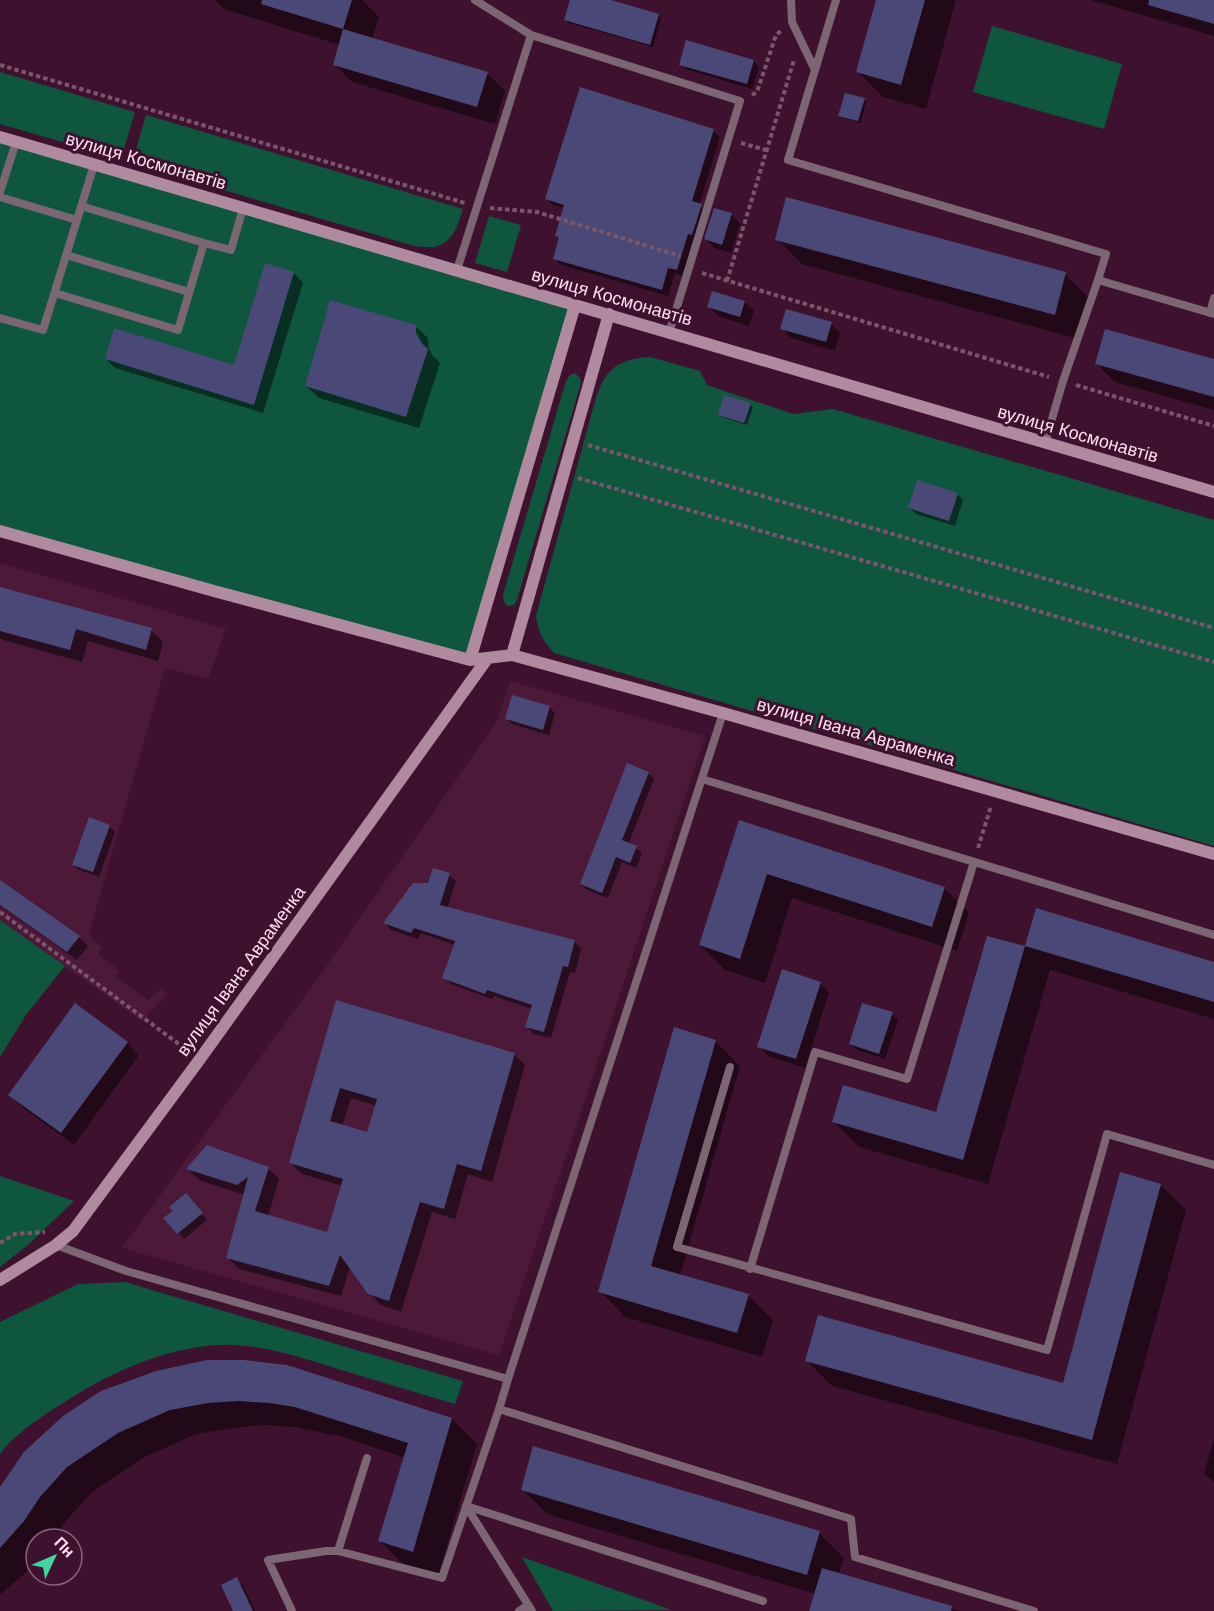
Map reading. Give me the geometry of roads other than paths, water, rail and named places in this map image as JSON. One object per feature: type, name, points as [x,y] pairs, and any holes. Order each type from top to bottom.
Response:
[{"type":"street","name":"вулиця Космонавтів","points":[[0,137],[1214,492]]},
{"type":"street","points":[[470,660],[575,305]]},
{"type":"street","points":[[512,656],[609,314]]},
{"type":"street","name":"вулиця Івана Авраменка","points":[[0,531],[470,660],[512,656],[723,712],[1214,854]]},
{"type":"street","name":"вулиця Івана Авраменка","points":[[0,1280],[56,1245],[73,1231],[200,1059],[487,659]]},
{"type":"lane","points":[[475,0],[531,35],[740,101],[669,333]]},
{"type":"lane","points":[[791,0],[792,22],[815,70]]},
{"type":"lane","points":[[836,0],[788,160],[1106,254],[1063,381],[1045,443]]},
{"type":"lane","points":[[457,270],[531,35]]},
{"type":"lane","points":[[0,192],[16,142]]},
{"type":"lane","points":[[0,318],[43,330],[94,165]]},
{"type":"lane","points":[[0,197],[77,220]]},
{"type":"lane","points":[[81,206],[231,250],[243,208]]},
{"type":"lane","points":[[55,293],[178,330],[204,243]]},
{"type":"lane","points":[[66,255],[189,292]]},
{"type":"lane","points":[[1098,280],[1212,313],[1214,298]]},
{"type":"lane","points":[[292,1611],[268,1560],[338,1551],[442,1578],[499,1409],[723,712]]},
{"type":"lane","points":[[702,779],[1214,934]]},
{"type":"lane","points":[[750,1269],[815,1052],[907,1079],[974,862]]},
{"type":"lane","points":[[730,1067],[676,1247],[1047,1350],[1107,1134],[1214,1165]]},
{"type":"lane","points":[[56,1245],[126,1271],[508,1379]]},
{"type":"lane","points":[[499,1409],[850,1520],[855,1557],[1034,1611]]},
{"type":"lane","points":[[338,1551],[367,1458]]},
{"type":"lane","points":[[466,1506],[763,1600]]},
{"type":"lane","points":[[466,1506],[530,1608],[519,1611]]}]
